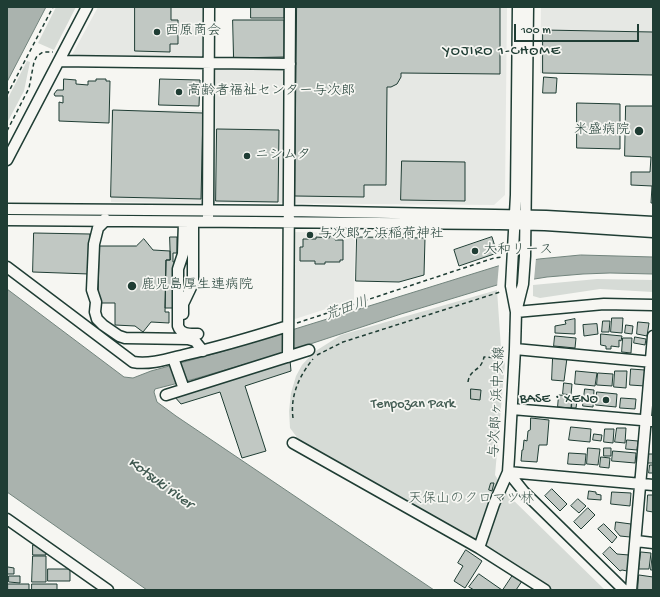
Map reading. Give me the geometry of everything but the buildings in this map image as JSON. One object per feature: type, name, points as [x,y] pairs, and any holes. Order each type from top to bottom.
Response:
[{"type":"street","points":[[7,160],[57,57],[87,7]]},
{"type":"street","points":[[207,222],[210,7]]},
{"type":"street","points":[[288,355],[290,7]]},
{"type":"street","name":"与次郎ヶ浜中央線","points":[[518,7],[514,220],[511,286],[516,312],[516,349],[508,472],[524,492],[624,590]]},
{"type":"street","name":"与次郎ヶ浜中央線","points":[[516,312],[524,284],[528,7]]},
{"type":"street","points":[[518,32],[528,32]]},
{"type":"street","points":[[57,57],[210,63],[290,64]]},
{"type":"street","points":[[7,209],[189,222],[390,224],[526,220],[653,222]]},
{"type":"street","points":[[7,220],[208,211],[289,211],[391,213],[514,220]]},
{"type":"street","points":[[390,224],[391,213]]},
{"type":"street","points":[[106,216],[98,228],[93,248],[92,290],[96,302],[95,312],[97,319],[125,338],[188,339],[195,341],[203,351]]},
{"type":"street","points":[[526,220],[653,232]]},
{"type":"street","points":[[189,222],[193,283],[183,304],[183,324],[187,329],[198,332],[187,334],[178,329],[178,269],[183,254],[189,222]]},
{"type":"street","points":[[180,262],[193,266]]},
{"type":"street","points":[[7,267],[133,362],[140,364],[174,360],[288,328]]},
{"type":"street","points":[[516,312],[604,304],[653,305]]},
{"type":"street","points":[[631,590],[640,484],[649,421],[653,336]]},
{"type":"street","points":[[516,349],[652,362]]},
{"type":"street","points":[[166,395],[183,388],[288,355],[309,350]]},
{"type":"street","points":[[174,360],[183,388]]},
{"type":"street","points":[[512,409],[649,421]]},
{"type":"street","points":[[293,443],[479,548],[545,590]]},
{"type":"street","points":[[479,548],[494,504],[508,472],[653,485]]},
{"type":"street","points":[[7,519],[97,586],[108,590]]},
{"type":"street","points":[[636,541],[653,543]]},
{"type":"path","points":[[7,95],[53,7]]},
{"type":"path","points":[[7,131],[29,88],[34,62],[37,56],[43,52],[57,57]]},
{"type":"path","points":[[288,328],[494,258],[502,257]]},
{"type":"path","points":[[293,418],[292,411],[294,398],[300,379],[314,358],[322,352],[343,342],[500,292]]},
{"type":"path","points":[[468,382],[470,375],[481,366],[484,357],[501,358]]},
{"type":"shaded area","points":[[98,7],[206,7],[206,57],[203,60],[74,59],[72,55]]},
{"type":"shaded area","points":[[294,7],[507,7],[505,195],[494,205],[111,202],[111,110],[213,110],[213,70],[216,67],[232,67],[233,19],[293,19]]},
{"type":"shaded area","points":[[541,7],[653,7],[653,75],[540,73]]},
{"type":"shaded area","points":[[292,232],[355,233],[354,300],[295,319],[291,317]]},
{"type":"green space","points":[[56,7],[76,7],[54,50],[38,43]]},
{"type":"green space","points":[[27,61],[30,62],[24,91],[7,123],[7,100]]},
{"type":"green space","points":[[597,279],[653,280],[653,292],[600,289],[540,298],[533,296],[533,285]]},
{"type":"green space","name":"Tenpozan Park","points":[[497,290],[501,348],[505,363],[495,475],[507,494],[605,590],[552,590],[488,549],[299,440],[290,428],[289,411],[291,393],[296,376],[302,365],[314,352],[341,335]]},
{"type":"water","points":[[7,7],[46,7],[7,82]]},
{"type":"water","name":"Kotsuki river","points":[[581,255],[653,257],[653,274],[583,274],[547,277],[497,285],[401,314],[280,354],[155,389],[154,392],[157,402],[176,416],[434,590],[147,590],[7,492],[7,289],[124,377],[133,378],[151,371],[224,351],[498,266],[539,259]]},
{"type":"pier","points":[[536,258],[534,280],[497,287],[499,264]]},
{"type":"place","name":"西原商会","points":[[157,32]]},
{"type":"place","name":"高齢者福祉センター与次郎","points":[[179,92]]},
{"type":"place","name":"米盛病院","points":[[639,131]]},
{"type":"place","name":"ニシムタ","points":[[247,156]]},
{"type":"place","name":"与次郎ヶ浜稲荷神社","points":[[310,235]]},
{"type":"place","name":"大和リース","points":[[475,251]]},
{"type":"place","name":"鹿児島厚生連病院","points":[[132,286]]},
{"type":"place","name":"BASE・XENO","points":[[606,400]]},
{"type":"district","name":"YOJIRO 1-CHOME","points":[[502,52]]},
{"type":"water label","name":"荒田川","points":[[347,310]]},
{"type":"park label","name":"天保山のクロマツ林","points":[[471,500]]}]
